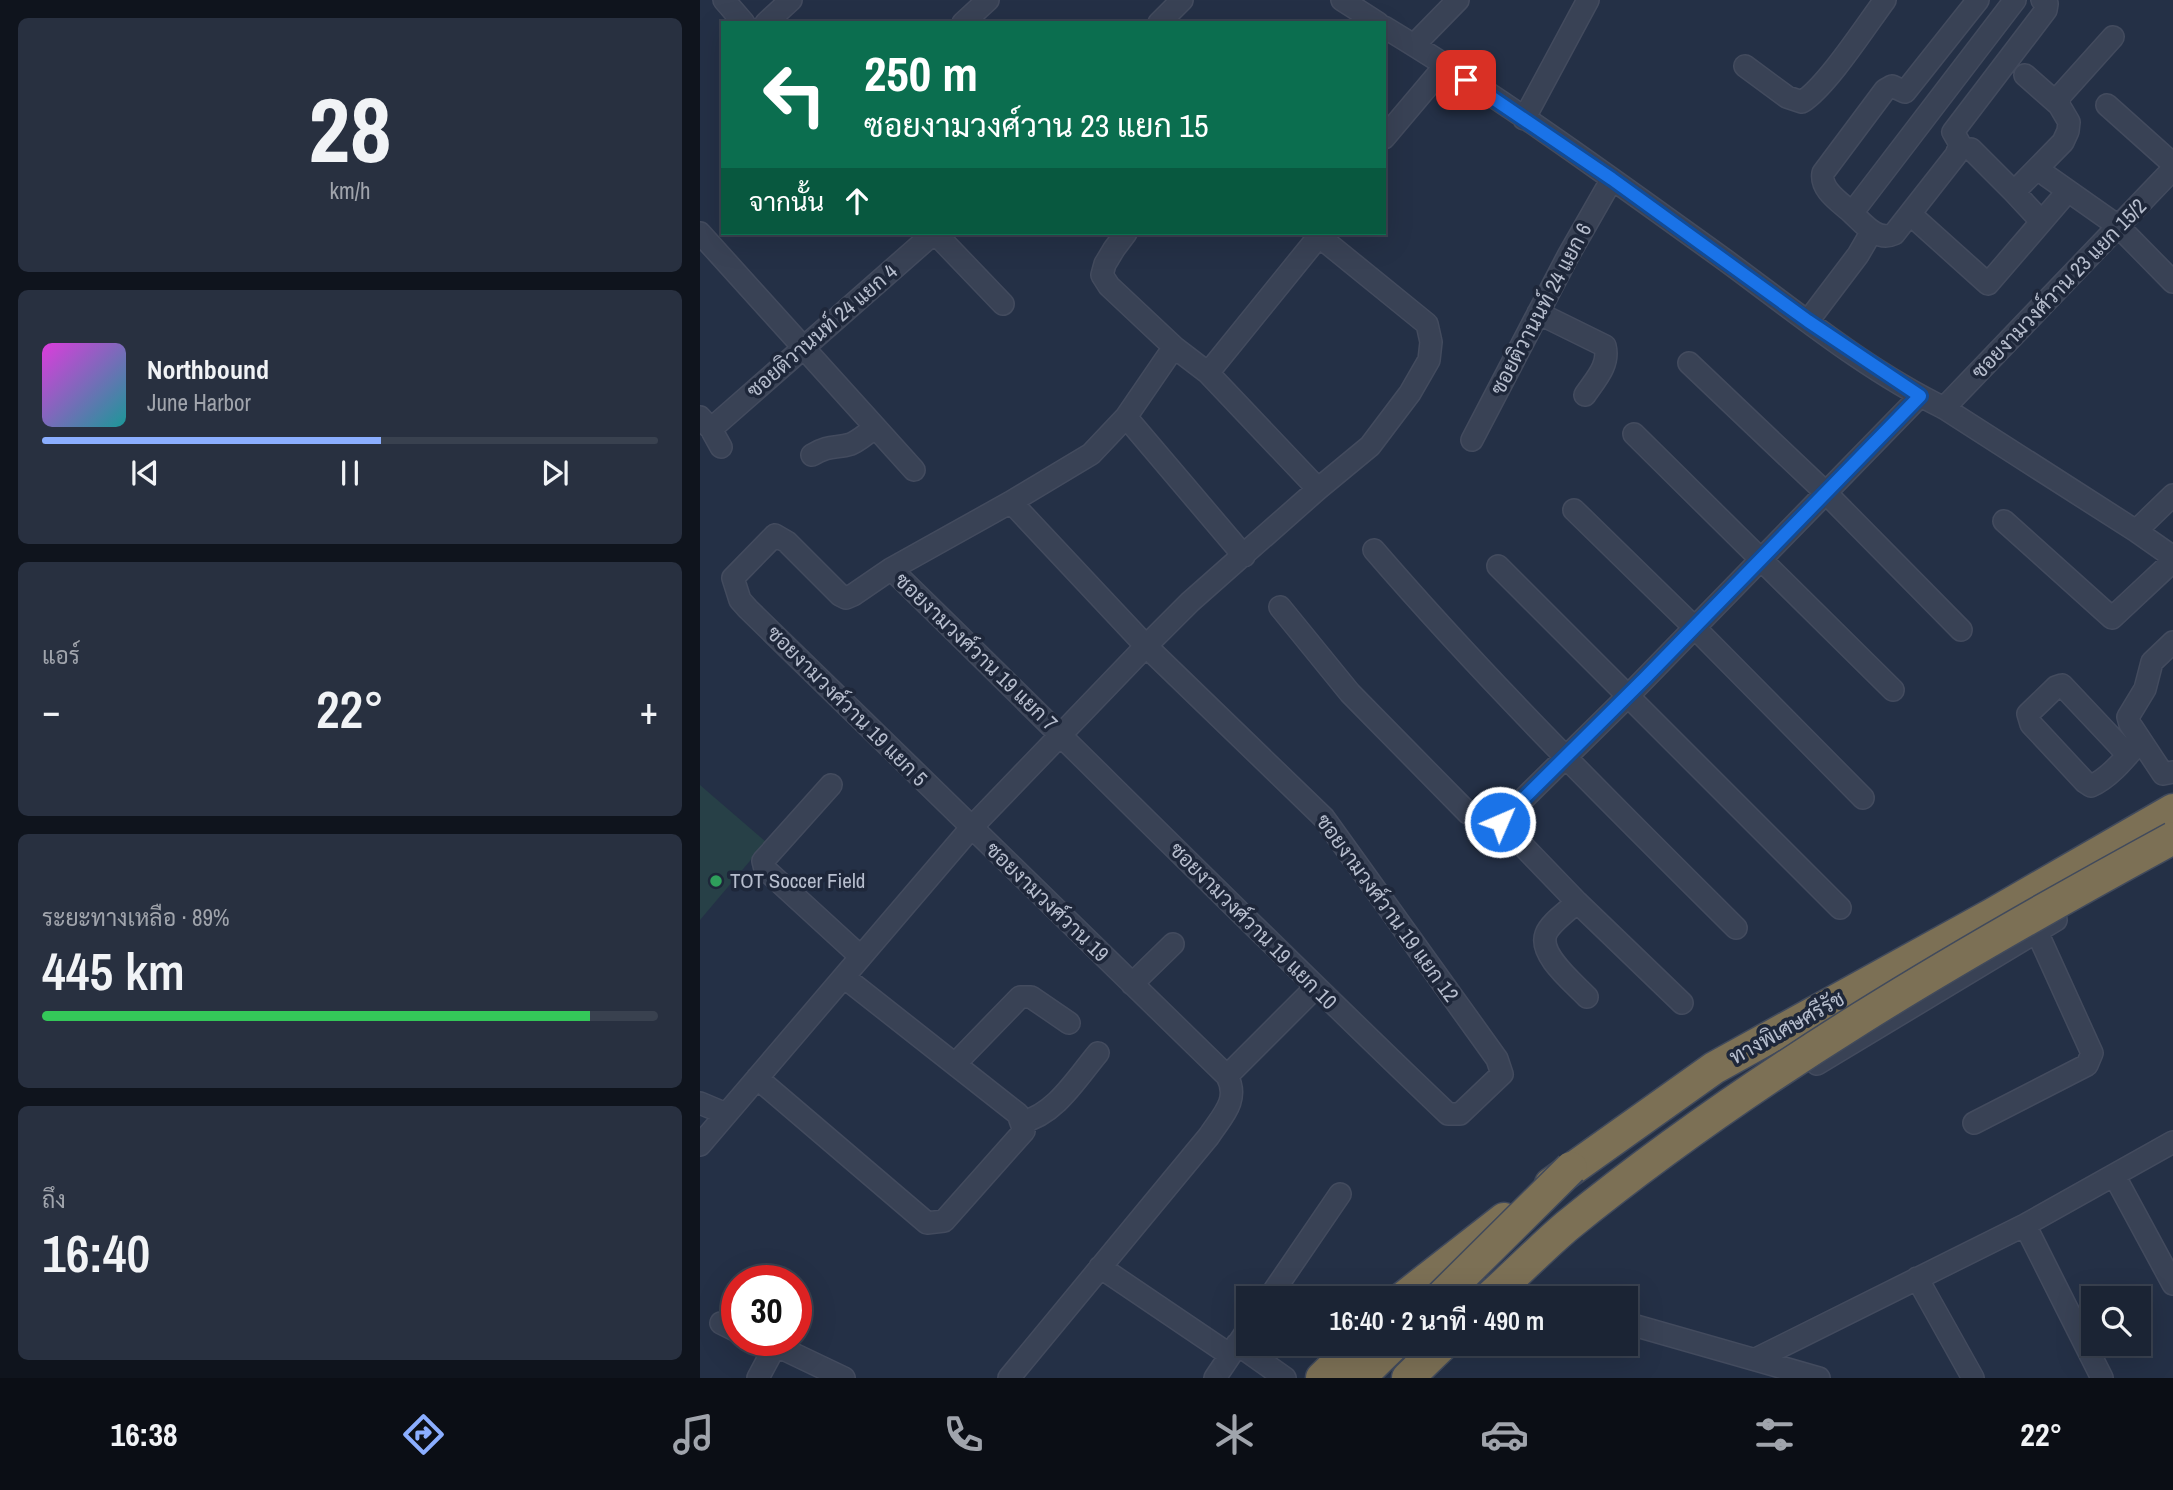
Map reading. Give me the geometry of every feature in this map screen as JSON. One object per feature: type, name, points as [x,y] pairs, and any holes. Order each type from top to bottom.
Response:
[{"type":"highway","name":"ทางพิเศษศรีรัช","points":[[1452,1286],[1571,1168],[1714,1068],[1993,914],[2173,810]]},
{"type":"highway","name":"ทางพิเศษศรีรัช","points":[[1502,1286],[1565,1228],[1670,1146],[1814,1046],[2077,891],[2173,838]]},
{"type":"highway","points":[[1419,1286],[1571,1168]]},
{"type":"highway","points":[[1322,1378],[1345,1356]]},
{"type":"highway","points":[[1359,1378],[1382,1356]]},
{"type":"highway","points":[[1408,1378],[1431,1356]]},
{"type":"street","points":[[724,0],[742,21]]},
{"type":"street","points":[[768,21],[791,0]]},
{"type":"street","points":[[965,21],[988,0]]},
{"type":"street","points":[[1161,21],[1182,0]]},
{"type":"street","points":[[1342,0],[1371,21]]},
{"type":"street","points":[[1414,45],[1458,0]]},
{"type":"street","points":[[1524,119],[1588,0]]},
{"type":"street","points":[[1745,65],[1787,97],[1802,102],[1811,96],[1827,77],[1885,0]]},
{"type":"street","points":[[1905,92],[1978,0]]},
{"type":"street","points":[[1852,212],[2015,0]]},
{"type":"street","points":[[1953,132],[2046,10],[2047,4],[2042,0]]},
{"type":"street","points":[[1386,30],[1488,93],[1808,321],[1920,396],[1944,408],[2136,531],[2173,559],[2112,618],[2004,521]]},
{"type":"street","points":[[2059,105],[2061,93],[2113,37]]},
{"type":"street","points":[[1386,136],[1444,67]]},
{"type":"street","points":[[2014,192],[2067,136],[2069,122],[2059,105],[2025,75]]},
{"type":"street","points":[[1892,86],[1905,92],[1953,132],[1960,149],[1910,214],[1891,235],[1885,236],[1872,231],[1827,190],[1823,181],[1824,173],[1885,90],[1892,86]]},
{"type":"street","points":[[2108,104],[2173,164]]},
{"type":"street","points":[[1971,149],[2041,221]]},
{"type":"street","name":"ซอยงามวงศ์วาน 23 แยก 15/2","points":[[1944,408],[2173,169]]},
{"type":"street","points":[[2047,176],[2118,226],[2173,282]]},
{"type":"street","name":"ซอยติวานนท์ 24 แยก 6","points":[[1472,440],[1568,256],[1612,179]]},
{"type":"street","points":[[1910,214],[1988,284],[2068,191]]},
{"type":"street","points":[[1808,321],[1858,255],[1872,231]]},
{"type":"street","points":[[700,233],[914,470]]},
{"type":"street","name":"ซอยติวานนท์ 24 แยก 4","points":[[711,431],[932,235]]},
{"type":"street","name":"ซอยติวานนท์ 24 แยก 4","points":[[936,235],[1003,304]]},
{"type":"street","points":[[1125,235],[1105,264],[1102,275],[1109,286],[1174,347],[1208,373],[1318,489]]},
{"type":"street","points":[[1208,373],[1316,235]]},
{"type":"street","name":"ซอยงามวงศ์วาน 19","points":[[1227,1076],[971,828],[1190,602],[1370,446],[1410,393],[1429,359],[1431,342],[1427,324],[1318,235]]},
{"type":"street","points":[[1538,313],[1605,346],[1607,355],[1602,370],[1585,396]]},
{"type":"street","points":[[891,569],[1091,454],[1126,417],[1174,347]]},
{"type":"street","points":[[1689,363],[1826,493],[1961,630]]},
{"type":"street","points":[[1489,821],[1564,757],[1629,695],[1920,396]]},
{"type":"street","points":[[1126,417],[1244,556]]},
{"type":"street","points":[[812,455],[837,444],[848,445],[875,427]]},
{"type":"street","points":[[1634,434],[1893,690]]},
{"type":"street","points":[[2136,531],[2173,495]]},
{"type":"street","points":[[1011,502],[1146,646]]},
{"type":"street","points":[[1574,510],[1863,798]]},
{"type":"street","name":"ซอยงามวงศ์วาน 19 แยก 5","points":[[891,569],[846,598],[787,542],[775,535],[733,578],[740,600],[748,609],[971,828]]},
{"type":"street","points":[[1374,550],[1424,608],[1564,757],[1736,928]]},
{"type":"street","points":[[1498,566],[1840,908]]},
{"type":"street","name":"ซอยงามวงศ์วาน 19 แยก 7","points":[[891,569],[1061,735]]},
{"type":"street","points":[[1280,607],[1350,693],[1468,813],[1489,821],[1682,1003]]},
{"type":"street","points":[[2134,748],[2128,718],[2145,690],[2155,658],[2173,642]]},
{"type":"street","name":"ซอยงามวงศ์วาน 19 แยก 12","points":[[1146,646],[1324,817],[1497,1059],[1502,1074],[1460,1114],[1448,1114]]},
{"type":"street","points":[[2134,748],[2097,783],[2088,785],[2031,724],[2028,714],[2056,687],[2062,685],[2134,748],[2163,774],[2173,772]]},
{"type":"street","name":"ซอยงามวงศ์วาน 19 แยก 10","points":[[1061,735],[1315,988],[1448,1114]]},
{"type":"street","points":[[831,785],[764,861],[765,869],[861,957]]},
{"type":"street","points":[[700,1145],[971,828]]},
{"type":"street","points":[[1489,1286],[1578,1207],[2037,932],[2173,846]]},
{"type":"street","points":[[1577,902],[1546,932],[1545,942],[1547,954],[1587,997]]},
{"type":"street","points":[[1975,1123],[2087,1065],[2092,1058],[2078,1019],[2037,932]]},
{"type":"street","points":[[1132,984],[1173,944]]},
{"type":"street","points":[[757,1077],[927,1223],[944,1221],[1024,1131],[1018,1114],[844,977]]},
{"type":"street","points":[[1009,1378],[1209,1136],[1231,1102],[1233,1087],[1227,1076],[1315,988]]},
{"type":"street","points":[[955,1064],[1020,997],[1031,997],[1069,1023]]},
{"type":"street","points":[[1021,1122],[1035,1119],[1049,1109],[1098,1053]]},
{"type":"street","points":[[700,1103],[726,1114]]},
{"type":"street","points":[[1756,1359],[2025,1225],[2173,1142]]},
{"type":"street","points":[[2114,1175],[2173,1284]]},
{"type":"street","points":[[1277,1286],[1340,1194]]},
{"type":"street","points":[[2025,1225],[2102,1378]]},
{"type":"street","points":[[1100,1267],[1236,1342]]},
{"type":"street","points":[[1917,1278],[1973,1378]]},
{"type":"street","points":[[1638,1326],[1819,1378]]},
{"type":"street","points":[[1215,1378],[1236,1346]]},
{"type":"street","points":[[758,1378],[763,1356]]},
{"type":"street","points":[[798,1356],[844,1378]]},
{"type":"street","points":[[1255,1356],[1285,1378]]},
{"type":"street","points":[[1391,1378],[1413,1356]]},
{"type":"green space","name":"TOT Soccer Field","points":[[700,785],[766,842],[700,920]]},
{"type":"place","name":"TOT Soccer Field","points":[[716,881]]},
{"type":"route","points":[[1466,80],[1612,179],[1808,321],[1920,396],[1762,560],[1500,822]]}]
